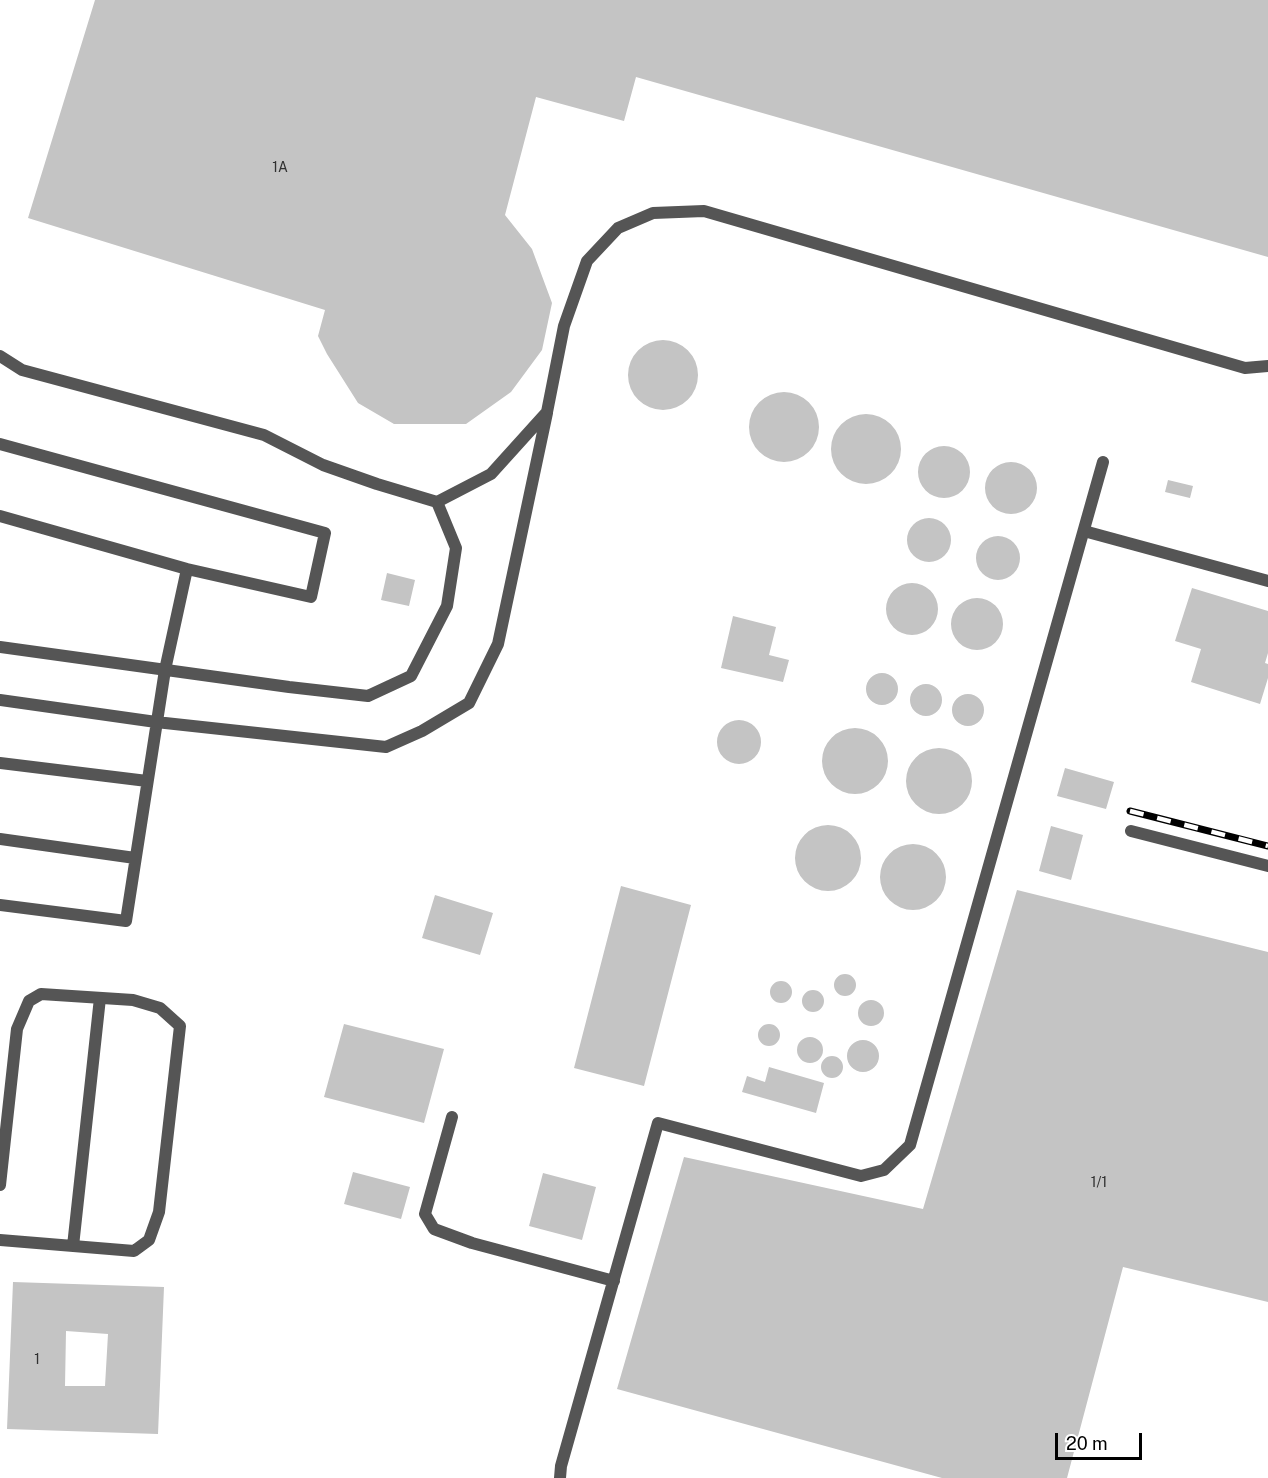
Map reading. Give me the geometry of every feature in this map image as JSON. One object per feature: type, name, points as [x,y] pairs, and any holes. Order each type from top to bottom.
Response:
[{"type":"lane","points":[[0,700],[156,722],[386,747],[422,731],[469,703],[498,644],[564,326],[587,261],[618,228],[653,213],[704,211],[1245,368],[1268,366]]},
{"type":"lane","points":[[0,356],[22,370],[264,435],[323,465],[437,502],[491,474],[547,412]]},
{"type":"lane","points":[[0,444],[325,533],[311,597],[187,570],[0,516]]},
{"type":"lane","points":[[560,1478],[561,1466],[658,1123],[861,1176],[884,1170],[910,1144],[1103,462]]},
{"type":"lane","points":[[0,647],[368,696],[411,676],[447,606],[456,548],[437,502]]},
{"type":"lane","points":[[1084,531],[1268,581]]},
{"type":"lane","points":[[0,905],[126,921],[165,670],[187,570]]},
{"type":"lane","points":[[0,764],[147,781]]},
{"type":"lane","points":[[1131,831],[1268,866]]},
{"type":"lane","points":[[0,839],[135,858]]},
{"type":"lane","points":[[0,1185],[17,1029],[29,1001],[41,994],[133,1000],[160,1008],[180,1026],[159,1212],[149,1240],[134,1251],[0,1240]]},
{"type":"lane","points":[[73,1246],[100,998]]},
{"type":"lane","points":[[452,1117],[425,1214],[434,1229],[472,1243],[614,1281]]},
{"type":"building","points":[[95,0],[1268,0],[1268,257],[636,77],[624,121],[536,97],[505,215],[532,249],[552,303],[542,350],[511,392],[466,424],[394,424],[358,403],[327,354],[318,336],[325,310],[28,218]]},
{"type":"building","points":[[663,340],[676,343],[688,350],[695,362],[698,375],[695,388],[688,400],[676,407],[663,410],[650,407],[638,400],[631,388],[628,375],[631,362],[638,350],[650,343]]},
{"type":"building","points":[[784,392],[797,395],[809,402],[816,414],[819,427],[816,440],[809,452],[797,459],[784,462],[771,459],[759,452],[752,440],[749,427],[752,414],[759,402],[771,395]]},
{"type":"building","points":[[866,414],[879,417],[891,424],[898,436],[901,449],[898,462],[891,474],[879,481],[866,484],[853,481],[841,474],[834,462],[831,449],[834,436],[841,424],[853,417]]},
{"type":"building","points":[[944,446],[958,450],[966,458],[970,472],[966,486],[958,494],[944,498],[930,494],[922,486],[918,472],[922,458],[930,450]]},
{"type":"building","points":[[1011,462],[1025,466],[1033,474],[1037,488],[1033,502],[1025,510],[1011,514],[997,510],[989,502],[985,488],[989,474],[997,466]]},
{"type":"building","points":[[1168,480],[1193,486],[1190,498],[1165,492]]},
{"type":"building","points":[[929,518],[944,525],[951,540],[944,555],[929,562],[914,555],[907,540],[914,525]]},
{"type":"building","points":[[998,536],[1013,543],[1020,558],[1013,573],[998,580],[983,573],[976,558],[983,543]]},
{"type":"building","points":[[387,573],[415,580],[409,606],[381,600]]},
{"type":"building","points":[[912,583],[926,587],[934,595],[938,609],[934,623],[926,631],[912,635],[898,631],[890,623],[886,609],[890,595],[898,587]]},
{"type":"building","points":[[1192,588],[1268,611],[1268,653],[1265,663],[1268,664],[1268,678],[1260,704],[1191,682],[1201,649],[1175,641]]},
{"type":"building","points":[[977,598],[991,602],[999,610],[1003,624],[999,638],[991,646],[977,650],[963,646],[955,638],[951,624],[955,610],[963,602]]},
{"type":"building","points":[[733,616],[776,627],[769,655],[789,660],[783,682],[721,668]]},
{"type":"building","points":[[882,673],[894,677],[898,689],[894,701],[882,705],[870,701],[866,689],[870,677]]},
{"type":"building","points":[[926,684],[938,688],[942,700],[938,712],[926,716],[914,712],[910,700],[914,688]]},
{"type":"building","points":[[968,694],[980,698],[984,710],[980,722],[968,726],[956,722],[952,710],[956,698]]},
{"type":"building","points":[[739,720],[754,727],[761,742],[754,757],[739,764],[724,757],[717,742],[724,727]]},
{"type":"building","points":[[855,728],[868,730],[878,738],[886,748],[888,761],[886,774],[878,784],[868,792],[855,794],[842,792],[832,784],[824,774],[822,761],[824,748],[832,738],[842,730]]},
{"type":"building","points":[[939,748],[952,750],[962,758],[970,768],[972,781],[970,794],[962,804],[952,812],[939,814],[926,812],[916,804],[908,794],[906,781],[908,768],[916,758],[926,750]]},
{"type":"building","points":[[1065,768],[1114,782],[1106,809],[1057,796]]},
{"type":"building","points":[[828,825],[841,827],[851,835],[859,845],[861,858],[859,871],[851,881],[841,889],[828,891],[815,889],[805,881],[797,871],[795,858],[797,845],[805,835],[815,827]]},
{"type":"building","points":[[1051,826],[1083,835],[1071,880],[1039,871]]},
{"type":"building","points":[[913,844],[926,847],[936,854],[943,864],[946,877],[943,890],[936,900],[926,907],[913,910],[900,907],[890,900],[883,890],[880,877],[883,864],[890,854],[900,847]]},
{"type":"building","points":[[621,886],[691,905],[644,1086],[574,1068]]},
{"type":"building","points":[[1017,890],[1268,952],[1268,1302],[1123,1267],[1067,1478],[942,1478],[617,1389],[684,1157],[923,1209]]},
{"type":"building","points":[[435,895],[493,913],[480,955],[422,938]]},
{"type":"building","points":[[845,974],[853,977],[856,985],[853,993],[845,996],[837,993],[834,985],[837,977]]},
{"type":"building","points":[[781,981],[789,984],[792,992],[789,1000],[781,1003],[773,1000],[770,992],[773,984]]},
{"type":"building","points":[[813,990],[821,993],[824,1001],[821,1009],[813,1012],[805,1009],[802,1001],[805,993]]},
{"type":"building","points":[[871,1000],[880,1004],[884,1013],[880,1022],[871,1026],[862,1022],[858,1013],[862,1004]]},
{"type":"building","points":[[344,1024],[444,1049],[424,1123],[324,1097]]},
{"type":"building","points":[[769,1024],[777,1027],[780,1035],[777,1043],[769,1046],[761,1043],[758,1035],[761,1027]]},
{"type":"building","points":[[810,1037],[819,1041],[823,1050],[819,1059],[810,1063],[801,1059],[797,1050],[801,1041]]},
{"type":"building","points":[[863,1040],[875,1044],[879,1056],[875,1068],[863,1072],[851,1068],[847,1056],[851,1044]]},
{"type":"building","points":[[832,1056],[840,1059],[843,1067],[840,1075],[832,1078],[824,1075],[821,1067],[824,1059]]},
{"type":"building","points":[[769,1067],[824,1083],[816,1113],[742,1092],[747,1076],[765,1082]]},
{"type":"building","points":[[353,1172],[410,1187],[401,1219],[344,1204]]},
{"type":"building","points":[[543,1173],[596,1187],[582,1240],[529,1226]]},
{"type":"building","points":[[13,1282],[164,1287],[158,1434],[7,1429]],"holes":[[[66,1331],[108,1334],[105,1386],[65,1386]]]},
{"type":"railway","points":[[1130,811],[1268,846]]}]
